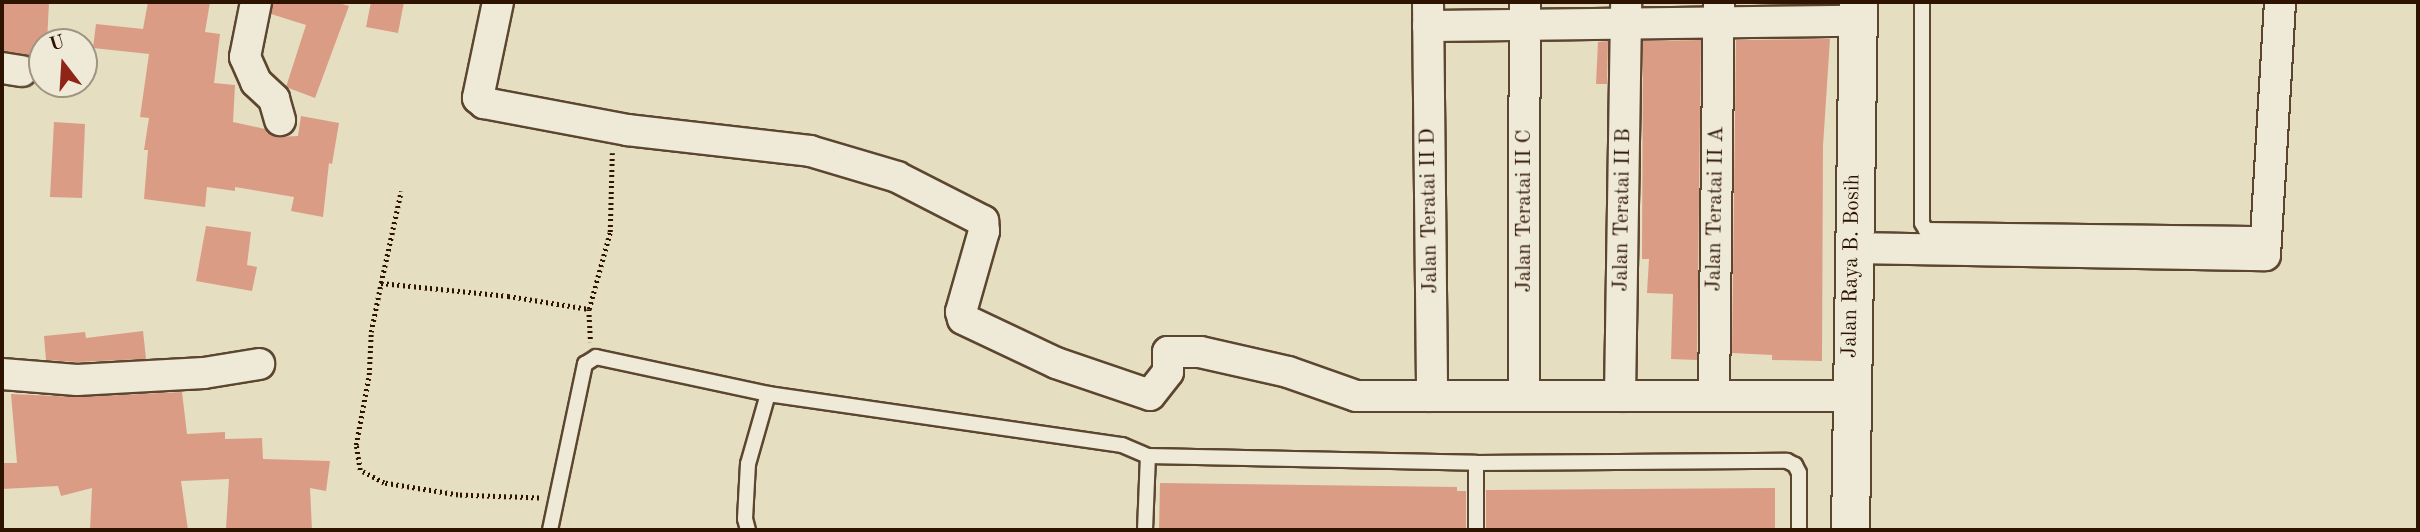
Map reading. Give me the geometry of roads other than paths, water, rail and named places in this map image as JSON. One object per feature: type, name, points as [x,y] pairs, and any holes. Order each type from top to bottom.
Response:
[{"type":"street","points":[[256,2],[245,57],[256,82],[274,99],[281,120]]},
{"type":"street","points":[[498,2],[478,98],[484,103],[627,131],[810,151],[897,177],[982,220],[984,231],[961,312],[963,320],[1056,363],[1150,395],[1168,372],[1168,352],[1200,352],[1288,372],[1356,396],[1850,396]]},
{"type":"street","points":[[1853,248],[2265,255],[2280,2]]},
{"type":"street","points":[[1428,14],[1857,11]]},
{"type":"street","name":"Jalan Raya B. Bosih","points":[[1850,530],[1857,11]]},
{"type":"street","name":"Jalan Teratai II A","points":[[1714,396],[1719,12]]},
{"type":"street","name":"Jalan Teratai II B","points":[[1620,396],[1626,13]]},
{"type":"street","name":"Jalan Teratai II D","points":[[1428,14],[1432,396]]},
{"type":"street","name":"Jalan Teratai II C","points":[[1524,396],[1525,14]]},
{"type":"street","points":[[2,374],[77,380],[204,373],[259,364]]},
{"type":"lane","points":[[1922,2],[1922,223],[1926,230],[2252,234]]},
{"type":"lane","points":[[550,530],[586,364],[592,358],[768,394],[1122,444],[1148,456],[1476,463],[1787,461],[1796,466],[1799,473],[1800,530]]},
{"type":"lane","points":[[748,530],[745,519],[748,464],[768,394]]},
{"type":"lane","points":[[1145,530],[1148,456]]},
{"type":"lane","points":[[1476,463],[1476,530]]}]
